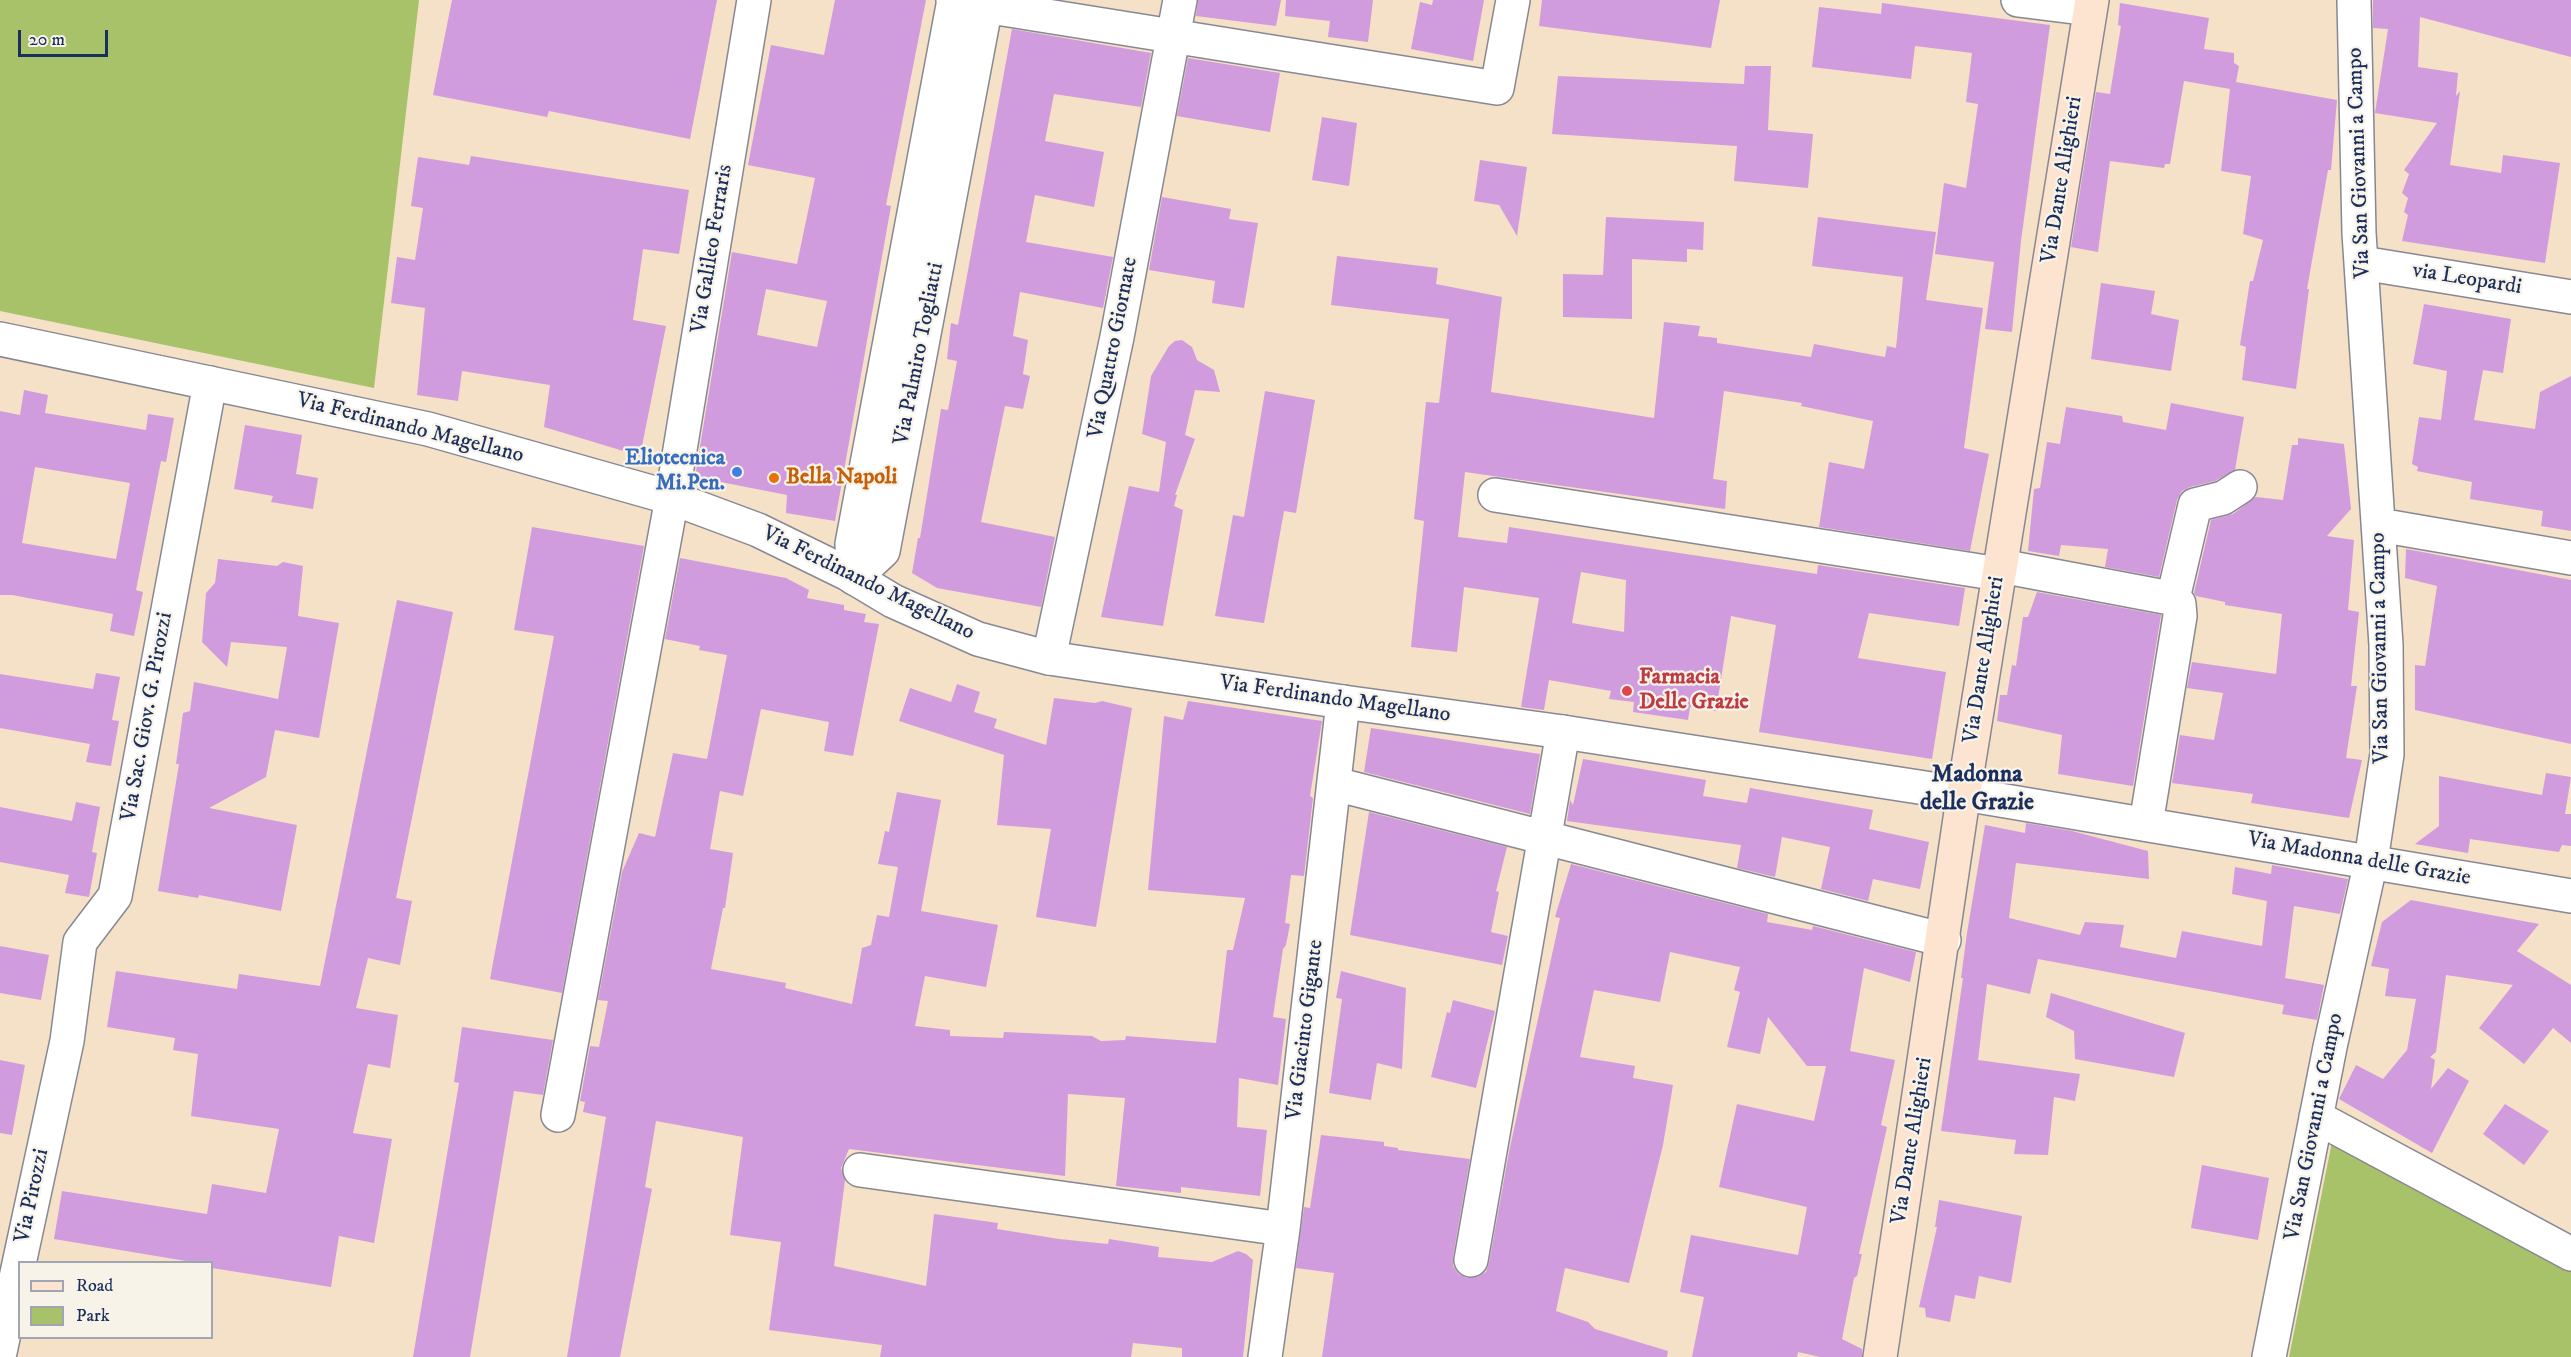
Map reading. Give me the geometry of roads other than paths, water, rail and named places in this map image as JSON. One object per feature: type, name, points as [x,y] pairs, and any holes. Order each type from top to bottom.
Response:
[{"type":"main road","name":"Via Dante Alighieri","points":[[1880,1357],[1964,794],[2091,4]]},
{"type":"street","name":"Via Galileo Ferraris","points":[[558,1115],[672,498],[754,0]]},
{"type":"street","name":"Via Quattro Giornate","points":[[1049,658],[1117,337],[1180,0]]},
{"type":"street","points":[[953,1],[986,3],[1174,37],[1497,88],[1513,0]]},
{"type":"street","points":[[2018,0],[2091,4]]},
{"type":"street","name":"Via San Giovanni a Campo","points":[[2269,1357],[2316,1117],[2371,861],[2387,754],[2386,645],[2359,233],[2355,0]]},
{"type":"street","name":"Via Palmiro Togliatti","points":[[854,578],[852,544],[953,1]]},
{"type":"street","name":"Via Palmiro Togliatti","points":[[854,578],[883,551],[986,3]]},
{"type":"street","name":"via Leopardi","points":[[2362,262],[2570,291]]},
{"type":"street","name":"Via Ferdinando Magellano","points":[[0,339],[428,429],[672,498],[758,530],[854,578],[893,601],[978,639],[1049,658],[1563,732],[1964,794]]},
{"type":"street","name":"Via Sac. Giov. G. Pirozzi","points":[[67,1041],[80,942],[115,896],[210,383]]},
{"type":"street","points":[[2170,598],[2175,590],[2195,505],[2223,498],[2240,487]]},
{"type":"street","points":[[1495,495],[2000,570],[2170,598],[2179,604],[2180,616],[2146,824]]},
{"type":"street","points":[[2379,525],[2571,558]]},
{"type":"street","name":"Via Giacinto Gigante","points":[[1265,1357],[1283,1229],[1343,702]]},
{"type":"street","points":[[1471,1260],[1563,732]]},
{"type":"street","points":[[1335,784],[1944,940]]},
{"type":"street","name":"Via Madonna delle Grazie","points":[[1964,794],[2571,896]]},
{"type":"street","name":"Via Pirozzi","points":[[20,1261],[67,1041]]},
{"type":"street","points":[[2316,1117],[2571,1254]]},
{"type":"street","points":[[860,1170],[1283,1229]]},
{"type":"street","name":"Via Pirozzi","points":[[0,1352],[18,1268]]},
{"type":"place","name":"Eliotecnica Mi.Pen.","points":[[737,472]]},
{"type":"place","name":"Bella Napoli","points":[[774,478]]},
{"type":"place","name":"Farmacia Delle Grazie","points":[[1627,691]]},
{"type":"district","name":"Madonna delle Grazie","points":[[1977,790]]}]
